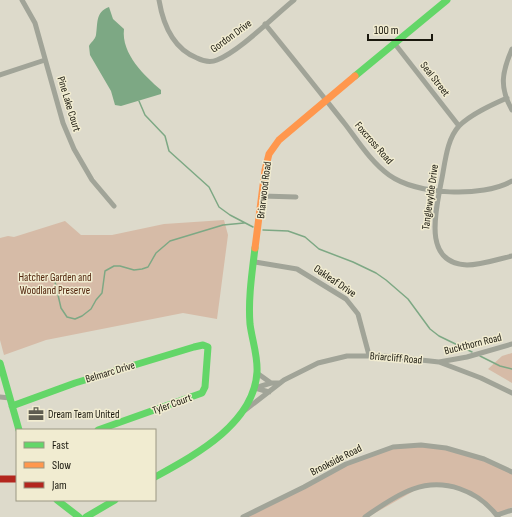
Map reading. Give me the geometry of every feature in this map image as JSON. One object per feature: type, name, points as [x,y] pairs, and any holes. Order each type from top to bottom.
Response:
[{"type":"street","name":"Pine Lake Court","points":[[22,0],[35,23],[63,123],[74,149],[92,180],[114,206]]},
{"type":"street","name":"Gordon Drive","points":[[159,0],[165,25],[173,40],[189,55],[206,61],[220,59],[294,0]]},
{"type":"street","name":"Briarwood Road","points":[[244,411],[254,388],[257,373],[250,316],[267,159],[275,143],[447,0]]},
{"type":"street","name":"Foxcross Road","points":[[265,24],[385,172],[396,179],[415,187],[470,191],[490,189],[512,181]]},
{"type":"street","name":"Seal Street","points":[[395,44],[459,126]]},
{"type":"street","points":[[512,49],[503,72],[503,85],[506,98],[512,110]]},
{"type":"street","points":[[0,75],[45,60]]},
{"type":"street","name":"Tanglewylde Drive","points":[[506,98],[483,110],[459,126],[448,148],[434,234],[440,249],[447,258],[457,263],[473,265],[512,256]]},
{"type":"street","points":[[262,196],[296,197]]},
{"type":"street","name":"Oakleaf Drive","points":[[255,262],[297,269],[346,299],[358,314],[370,355]]},
{"type":"street","name":"Buckthorn Road","points":[[438,362],[467,357],[512,344]]},
{"type":"street","name":"Belmarc Drive","points":[[12,406],[108,373],[194,347],[203,345],[208,348]]},
{"type":"street","name":"Tyler Court","points":[[101,429],[202,393],[205,387],[208,348]]},
{"type":"street","name":"Briarcliff Road","points":[[156,476],[207,444],[236,421],[244,411],[280,383],[318,362],[336,358],[370,355],[438,362],[481,378],[512,393]]},
{"type":"street","points":[[0,363],[19,429]]},
{"type":"street","points":[[257,373],[271,383]]},
{"type":"street","name":"Briarcliff Road","points":[[254,388],[271,383],[280,383]]},
{"type":"street","points":[[254,388],[269,392]]},
{"type":"street","points":[[0,398],[10,398]]},
{"type":"street","name":"Brookside Road","points":[[243,517],[299,490],[346,464],[393,447],[421,445],[446,448],[484,459],[512,472]]},
{"type":"street","points":[[0,479],[16,480]]},
{"type":"street","points":[[364,517],[411,490],[442,485],[470,492],[486,504],[497,516],[510,513]]},
{"type":"street","points":[[58,501],[79,517]]},
{"type":"street","points":[[86,517],[113,501]]},
{"type":"green space","name":"Hatcher Garden and Woodland Preserve","points":[[224,220],[228,235],[217,319],[183,313],[46,340],[4,355],[0,340],[0,238],[8,236],[14,237],[65,221],[81,235],[112,235],[164,224]]},
{"type":"green space","points":[[512,353],[512,383],[488,369],[502,356]]},
{"type":"green space","points":[[421,445],[445,449],[480,458],[512,474],[512,507],[497,515],[470,492],[442,485],[419,488],[368,517],[245,517],[346,464],[382,450]]},
{"type":"shaded area","points":[[109,7],[113,19],[124,29],[126,47],[130,56],[141,71],[161,90],[161,94],[121,106],[115,105],[111,91],[90,55],[89,46],[94,40],[97,31],[99,15]]},
{"type":"waterway","points":[[139,101],[145,115],[165,136],[169,151],[209,187],[219,207],[230,215],[253,227]]},
{"type":"waterway","points":[[57,277],[55,282],[61,308],[67,317],[75,319],[91,309],[102,293],[105,271],[114,266],[134,270],[148,267],[156,253],[170,241],[223,225],[244,223]]},
{"type":"waterway","points":[[263,230],[288,231],[305,237],[319,249],[353,262],[376,273],[408,299],[430,329],[439,336],[472,352]]},
{"type":"waterway","points":[[480,356],[500,366],[512,369]]},
{"type":"traffic: fast","points":[[355,76],[447,0]]},
{"type":"traffic: fast","points":[[156,476],[187,459],[220,436],[234,422],[245,407],[253,391],[257,366],[250,324],[250,305],[255,248]]},
{"type":"traffic: fast","points":[[12,406],[75,383],[194,347],[203,345],[208,347],[205,387],[202,393],[101,429]]},
{"type":"traffic: fast","points":[[0,363],[19,429]]},
{"type":"traffic: fast","points":[[58,501],[79,517]]},
{"type":"traffic: fast","points":[[86,517],[113,501]]},
{"type":"traffic: slow","points":[[255,248],[265,170],[269,154],[279,140],[355,76]]},
{"type":"traffic: jam","points":[[0,479],[16,479]]},
{"type":"place","name":"Dream Team United","points":[[36,414]]}]
